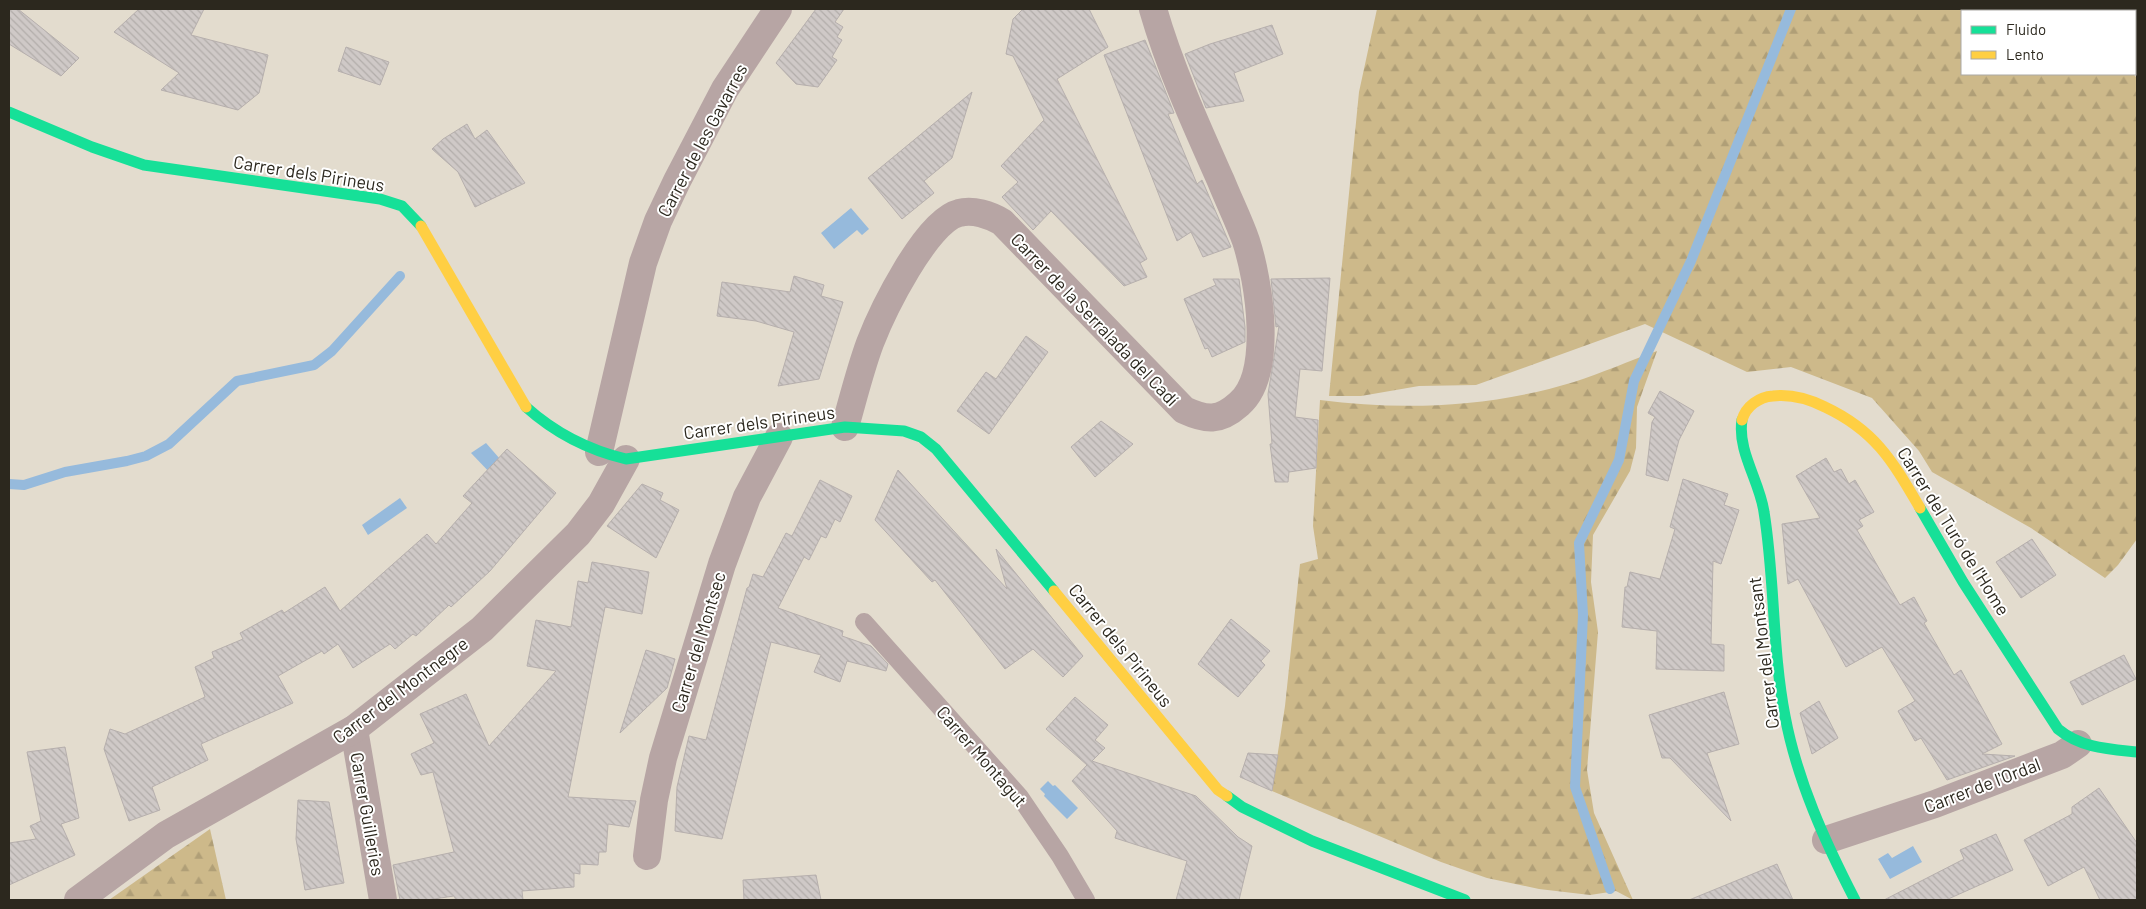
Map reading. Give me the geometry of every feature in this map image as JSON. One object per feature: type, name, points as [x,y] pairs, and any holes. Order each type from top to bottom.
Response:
[{"type":"street","name":"Carrer de les Gavarres","points":[[599,452],[643,263],[658,221],[676,181],[725,89],[778,9]]},
{"type":"street","name":"Carrer de la Serralada del Cadí","points":[[845,427],[870,344],[892,296],[930,234],[943,221],[959,213],[990,216],[1002,222],[1184,410],[1200,418],[1217,418],[1245,399],[1256,373],[1259,358],[1259,309],[1248,251],[1242,230],[1176,77],[1161,38],[1153,9]]},
{"type":"street","name":"Carrer dels Pirineus","points":[[9,112],[92,147],[144,165],[380,199],[402,206],[416,219],[438,253],[526,407],[535,416],[599,452],[626,459],[845,427],[904,431],[921,436],[936,449],[1218,790],[1242,807],[1312,841],[1465,900]]},
{"type":"street","name":"Carrer del Turó de l'Home","points":[[1759,400],[1771,395],[1784,394],[1809,401],[1843,416],[1865,431],[1886,453],[1964,582],[2058,730],[2078,744]]},
{"type":"street","name":"Carrer del Montsant","points":[[1759,400],[1749,408],[1742,418],[1741,433],[1764,506],[1786,723],[1811,802],[1826,840],[1854,900]]},
{"type":"street","name":"Carrer del Montsec","points":[[647,856],[654,800],[664,758],[722,564],[747,497],[779,438]]},
{"type":"street","name":"Carrer del Montnegre","points":[[78,900],[166,835],[354,728],[482,629],[571,541],[601,504],[626,459]]},
{"type":"street","name":"Carrer Guilleries","points":[[354,728],[383,900]]},
{"type":"street","points":[[2078,744],[2137,752]]},
{"type":"street","name":"Carrer de l'Ordal","points":[[1826,840],[1934,804],[2062,755],[2078,744]]},
{"type":"lane","name":"Carrer Montagut","points":[[864,622],[1020,797],[1060,856],[1086,900]]},
{"type":"green space","points":[[1377,9],[2077,9],[1961,10],[1961,75],[2134,75],[2137,78],[2137,539],[2118,565],[2105,578],[2031,528],[1932,472],[1919,451],[1872,398],[1791,367],[1747,372],[1645,324],[1476,385],[1419,386],[1361,396],[1329,396],[1359,92]]},
{"type":"green space","points":[[1657,351],[1637,407],[1636,448],[1630,471],[1593,535],[1591,582],[1598,632],[1587,770],[1594,813],[1633,900],[1616,891],[1590,895],[1539,889],[1487,878],[1441,862],[1272,791],[1285,706],[1300,564],[1318,559],[1313,526],[1320,400],[1416,406],[1480,402],[1512,397],[1574,382]]},
{"type":"green space","points":[[210,829],[226,900],[109,900]]},
{"type":"water","points":[[851,208],[869,229],[862,235],[857,230],[834,249],[821,233]]},
{"type":"water","points":[[486,443],[507,467],[494,477],[471,453]]},
{"type":"water","points":[[400,498],[407,508],[368,535],[362,525]]},
{"type":"water","points":[[1048,781],[1053,786],[1055,785],[1078,808],[1067,819],[1044,796],[1045,794],[1040,789]]},
{"type":"water","points":[[1913,846],[1922,862],[1890,879],[1878,859],[1888,853],[1892,858]]},
{"type":"building","points":[[9,9],[18,9],[79,58],[61,76],[9,44]]},
{"type":"building","points":[[139,9],[204,9],[191,35],[268,55],[259,93],[238,110],[161,90],[179,73],[114,32]]},
{"type":"building","points":[[816,9],[844,9],[835,22],[843,27],[837,37],[842,40],[832,57],[837,60],[818,87],[796,84],[776,63]]},
{"type":"building","points":[[1023,9],[1089,9],[1108,47],[1057,79],[1147,259],[1140,263],[1147,277],[1124,286],[1051,211],[1033,230],[1002,197],[1018,182],[1001,166],[1044,120],[1013,56],[1006,54],[1013,19]]},
{"type":"building","points":[[1272,25],[1283,54],[1234,73],[1244,101],[1206,108],[1185,54],[1210,44]]},
{"type":"building","points":[[1145,40],[1174,113],[1168,114],[1197,184],[1202,180],[1231,247],[1203,257],[1191,232],[1177,241],[1104,55]]},
{"type":"building","points":[[346,47],[389,62],[380,85],[338,71]]},
{"type":"building","points":[[972,92],[952,158],[924,181],[934,193],[902,219],[868,178]]},
{"type":"building","points":[[467,124],[475,139],[487,130],[525,183],[475,207],[458,172],[432,149],[443,139]]},
{"type":"building","points":[[794,276],[824,285],[821,296],[843,302],[819,379],[778,386],[794,332],[756,321],[717,316],[722,282],[790,292]]},
{"type":"building","points":[[1330,278],[1322,371],[1300,369],[1295,417],[1318,420],[1316,468],[1289,472],[1288,482],[1275,482],[1270,444],[1272,444],[1268,394],[1279,326],[1276,327],[1271,279]]},
{"type":"building","points":[[1213,279],[1239,279],[1245,342],[1212,357],[1208,348],[1205,349],[1184,299],[1216,285]]},
{"type":"building","points":[[1026,336],[1048,352],[989,434],[957,411],[986,372],[996,379]]},
{"type":"building","points":[[1660,391],[1694,411],[1679,440],[1668,481],[1646,475],[1652,422],[1655,417],[1648,413]]},
{"type":"building","points":[[1101,421],[1133,444],[1095,477],[1071,447]]},
{"type":"building","points":[[507,449],[556,493],[490,571],[451,607],[449,605],[416,636],[413,634],[395,649],[390,644],[353,668],[338,644],[324,654],[322,651],[278,676],[293,703],[201,744],[208,760],[152,787],[160,810],[129,821],[104,749],[110,729],[125,734],[205,697],[195,667],[214,658],[212,652],[243,639],[240,633],[282,610],[284,613],[325,587],[340,611],[427,534],[436,544],[472,503],[463,496]]},
{"type":"building","points":[[1826,458],[1834,472],[1841,469],[1849,484],[1855,480],[1874,512],[1859,520],[1863,526],[1857,530],[1900,605],[1914,597],[1927,621],[1924,623],[1954,675],[1961,670],[2002,744],[1982,754],[2015,756],[1947,780],[1921,738],[1915,741],[1898,711],[1915,701],[1882,647],[1846,667],[1798,579],[1788,584],[1782,524],[1820,518],[1796,476]]},
{"type":"building","points":[[898,470],[1007,589],[996,549],[1083,656],[1063,677],[1033,649],[1005,669],[935,580],[932,582],[875,520]]},
{"type":"building","points":[[1683,479],[1728,494],[1724,505],[1739,510],[1721,564],[1713,561],[1711,644],[1724,645],[1724,671],[1656,669],[1657,631],[1622,627],[1625,587],[1627,587],[1630,572],[1660,579],[1675,529],[1670,527]]},
{"type":"building","points":[[820,480],[852,496],[840,522],[835,519],[826,538],[821,536],[809,560],[804,557],[778,608],[843,631],[842,636],[871,646],[888,664],[886,671],[847,661],[840,682],[814,672],[821,655],[771,642],[722,839],[675,831],[677,787],[689,736],[706,740],[747,588],[753,574],[763,577],[786,533],[792,536]]},
{"type":"building","points":[[642,484],[663,493],[660,500],[679,510],[656,558],[607,526]]},
{"type":"building","points":[[2032,539],[2056,575],[2021,598],[1996,562]]},
{"type":"building","points":[[592,562],[649,572],[642,614],[605,607],[568,797],[636,801],[629,827],[608,824],[606,852],[599,852],[598,865],[580,864],[580,874],[574,873],[574,887],[522,891],[523,900],[456,900],[454,896],[427,900],[400,900],[393,865],[454,852],[433,772],[421,775],[411,754],[434,743],[420,714],[466,694],[489,746],[556,671],[527,666],[536,620],[571,627],[578,581],[588,583]]},
{"type":"building","points":[[1231,619],[1270,651],[1261,661],[1265,665],[1238,697],[1198,664]]},
{"type":"building","points":[[646,650],[675,659],[667,688],[620,733]]},
{"type":"building","points":[[2124,655],[2136,679],[2082,705],[2070,682]]},
{"type":"building","points":[[1724,692],[1739,744],[1707,753],[1731,821],[1670,758],[1662,758],[1649,715]]},
{"type":"building","points":[[1075,697],[1108,725],[1095,740],[1105,748],[1092,761],[1196,796],[1238,837],[1252,846],[1239,900],[1176,900],[1187,861],[1115,838],[1117,831],[1072,781],[1087,765],[1046,729]]},
{"type":"building","points":[[1819,701],[1838,738],[1812,754],[1800,713]]},
{"type":"building","points":[[65,747],[79,818],[61,824],[75,855],[9,885],[9,843],[36,839],[30,826],[41,821],[27,752]]},
{"type":"building","points":[[1248,753],[1278,755],[1272,791],[1240,777]]},
{"type":"building","points":[[2099,788],[2137,843],[2137,900],[2100,900],[2084,867],[2048,886],[2024,840],[2072,814],[2072,807]]},
{"type":"building","points":[[298,800],[329,802],[344,883],[305,890],[296,839]]},
{"type":"building","points":[[1996,834],[2013,870],[1946,900],[1884,900],[1964,859],[1960,850]]},
{"type":"building","points":[[1777,864],[1793,900],[1689,900]]},
{"type":"building","points":[[816,875],[821,900],[744,900],[743,880]]},
{"type":"waterway","points":[[1610,889],[1575,787],[1583,615],[1579,543],[1619,460],[1634,381],[1691,261],[1791,9]]},
{"type":"waterway","points":[[9,484],[24,485],[65,472],[127,461],[146,456],[169,444],[237,381],[314,365],[332,351],[400,276]]},
{"type":"traffic: fast","points":[[9,112],[92,147],[144,165],[380,199],[402,206],[421,226]]},
{"type":"traffic: fast","points":[[526,407],[560,433],[598,451],[626,459],[845,427],[904,431],[921,437],[936,449],[1054,591]]},
{"type":"traffic: fast","points":[[1742,420],[1741,432],[1743,443],[1762,501],[1768,537],[1778,665],[1790,740],[1813,810],[1855,900]]},
{"type":"traffic: fast","points":[[1920,508],[1963,582],[2058,729],[2085,744],[2137,752]]},
{"type":"traffic: fast","points":[[1227,796],[1242,807],[1312,841],[1465,900]]},
{"type":"traffic: slow","points":[[421,226],[526,407]]},
{"type":"traffic: slow","points":[[1742,420],[1747,410],[1754,403],[1768,397],[1793,396],[1825,407],[1858,426],[1882,449],[1920,508]]},
{"type":"traffic: slow","points":[[1054,591],[1218,790],[1227,796]]}]
